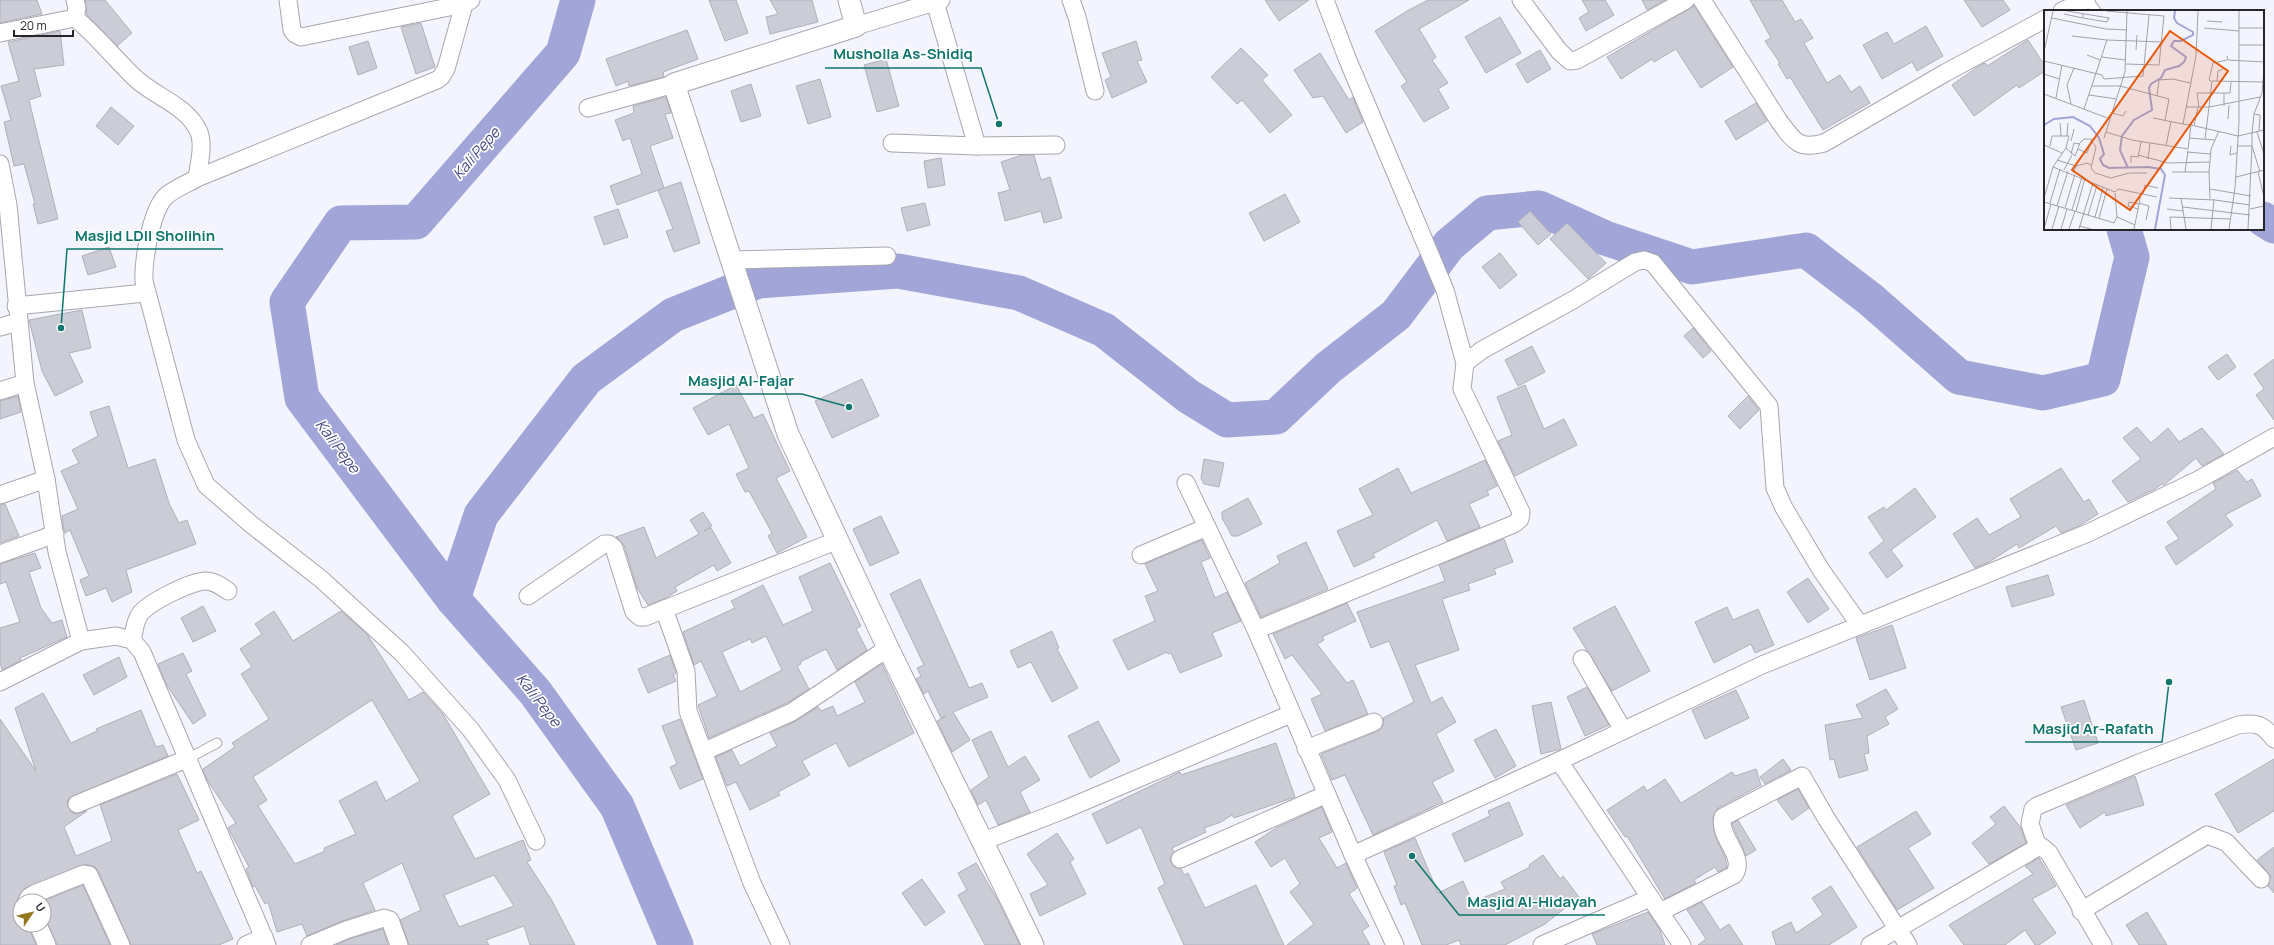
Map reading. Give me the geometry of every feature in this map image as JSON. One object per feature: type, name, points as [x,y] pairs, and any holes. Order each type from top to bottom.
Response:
[{"type":"street","points":[[75,0],[77,8],[75,18]]},
{"type":"street","points":[[288,0],[292,30],[294,34],[301,37],[467,2],[446,69],[437,80],[203,176],[166,196],[156,213],[145,260],[145,293],[157,328],[186,440],[206,485],[252,525],[321,579],[402,653],[471,730],[507,780],[536,841]]},
{"type":"street","points":[[850,0],[856,26]]},
{"type":"street","points":[[1071,0],[1077,17],[1095,91]]},
{"type":"street","points":[[1256,630],[1520,519],[1521,512],[1462,389],[1465,363],[1445,290],[1347,58],[1325,0]]},
{"type":"street","points":[[1521,0],[1559,51],[1570,61],[1577,60],[1686,0]]},
{"type":"street","points":[[1702,0],[1779,121],[1792,138],[1802,146],[1811,147],[1824,144],[1945,73],[2044,20]]},
{"type":"street","points":[[2064,10],[2087,0]]},
{"type":"street","points":[[588,108],[674,84],[938,1],[977,146]]},
{"type":"street","points":[[0,33],[75,18]]},
{"type":"street","points":[[75,18],[92,32],[135,78],[148,89],[169,100],[188,116],[199,133],[203,176]]},
{"type":"street","points":[[674,84],[788,434],[981,842],[1033,945]]},
{"type":"street","points":[[892,143],[977,146],[1056,145]]},
{"type":"street","points":[[0,164],[25,383],[46,479],[59,558],[81,641]]},
{"type":"street","points":[[732,264],[886,256]]},
{"type":"street","points":[[1465,363],[1482,350],[1635,262],[1644,260],[1653,262],[1769,406],[1775,488],[1784,508],[1821,570],[1860,625]]},
{"type":"street","points":[[0,327],[17,314],[145,293]]},
{"type":"street","points":[[0,391],[25,383]]},
{"type":"street","points":[[1353,855],[1559,761],[1762,665],[2088,533],[2198,480],[2274,437]]},
{"type":"street","points":[[0,495],[46,479]]},
{"type":"street","points":[[1186,483],[1256,630],[1306,749],[1395,945]]},
{"type":"street","points":[[1141,555],[1207,527]]},
{"type":"street","points":[[0,554],[54,534]]},
{"type":"street","points":[[528,596],[604,544],[609,544],[614,548],[634,612],[640,617],[645,617],[838,540]]},
{"type":"street","points":[[132,640],[140,614],[162,598],[195,583],[206,581],[215,583],[228,591]]},
{"type":"street","points":[[664,609],[686,671],[688,712],[705,751],[752,884],[781,945]]},
{"type":"street","points":[[0,682],[81,641],[116,636],[132,640],[142,652],[189,758],[266,941],[246,945]]},
{"type":"street","points":[[705,751],[792,712],[888,648]]},
{"type":"street","points":[[1582,659],[1623,730]]},
{"type":"street","points":[[981,842],[1061,811],[1291,714]]},
{"type":"street","points":[[1306,749],[1374,722]]},
{"type":"street","points":[[2038,847],[2030,824],[2033,809],[2037,806],[2139,763],[2238,725],[2252,723],[2261,724],[2274,739]]},
{"type":"street","points":[[76,804],[189,758]]},
{"type":"street","points":[[1559,761],[1682,945]]},
{"type":"street","points":[[1660,912],[1734,875],[1738,869],[1738,863],[1724,831],[1723,817],[1802,776],[1826,818],[1908,945]]},
{"type":"street","points":[[1180,859],[1327,794]]},
{"type":"street","points":[[2081,911],[2206,835],[2226,842],[2261,879]]},
{"type":"street","points":[[1870,945],[2038,847],[2042,847],[2049,853],[2081,911],[2103,945]]},
{"type":"street","points":[[36,893],[84,874],[89,875],[121,945]]},
{"type":"street","points":[[1542,945],[1650,898]]},
{"type":"street","points":[[310,945],[346,930],[384,918],[390,920],[400,945]]},
{"type":"street","points":[[42,933],[47,945]]},
{"type":"lane","points":[[2087,0],[2095,10]]},
{"type":"lane","points":[[189,758],[218,743]]},
{"type":"building","points":[[0,0],[37,0],[42,14],[0,23]]},
{"type":"building","points":[[85,0],[105,0],[132,33],[117,46],[87,15]]},
{"type":"building","points":[[709,0],[736,0],[748,33],[725,41]]},
{"type":"building","points":[[770,0],[812,0],[818,22],[770,34],[766,17],[778,14]]},
{"type":"building","points":[[1265,0],[1309,0],[1279,21]]},
{"type":"building","points":[[1428,0],[1469,0],[1419,29],[1436,57],[1432,60],[1448,83],[1438,89],[1449,108],[1424,122],[1401,86],[1407,82],[1375,31]]},
{"type":"building","points":[[1582,0],[1605,0],[1614,15],[1586,31],[1579,18],[1589,12]]},
{"type":"building","points":[[1642,0],[1665,0],[1647,10]]},
{"type":"building","points":[[1750,0],[1782,0],[1795,22],[1801,19],[1813,38],[1804,43],[1827,83],[1840,75],[1851,92],[1860,86],[1870,103],[1823,130],[1790,77],[1787,79],[1778,64],[1780,63],[1765,41],[1771,38]]},
{"type":"building","points":[[1964,0],[2003,0],[2010,10],[1982,27]]},
{"type":"building","points":[[1694,6],[1733,67],[1701,88],[1676,49],[1654,62],[1652,59],[1621,79],[1607,57]]},
{"type":"building","points":[[1500,17],[1521,53],[1486,73],[1465,37]]},
{"type":"building","points":[[421,23],[435,67],[416,74],[401,27]]},
{"type":"building","points":[[1926,26],[1943,56],[1917,71],[1912,62],[1882,79],[1863,45],[1887,32],[1894,44]]},
{"type":"building","points":[[687,30],[698,59],[663,72],[664,77],[629,86],[628,81],[616,86],[606,59]]},
{"type":"building","points":[[60,31],[64,65],[34,69],[41,96],[29,100],[58,219],[38,224],[33,204],[35,204],[24,164],[14,166],[4,122],[11,120],[1,86],[19,81],[8,42]]},
{"type":"building","points":[[2028,40],[2044,64],[2044,72],[2019,88],[2017,85],[1974,116],[1952,85],[1979,66],[1985,63],[1987,66]]},
{"type":"building","points":[[368,41],[377,68],[358,75],[349,47]]},
{"type":"building","points":[[1136,41],[1142,60],[1137,61],[1147,82],[1112,98],[1105,80],[1111,77],[1102,53]]},
{"type":"building","points":[[1241,48],[1268,75],[1262,80],[1292,115],[1270,133],[1242,100],[1237,104],[1211,77]]},
{"type":"building","points":[[1540,50],[1551,69],[1527,83],[1516,64]]},
{"type":"building","points":[[1320,53],[1349,100],[1353,97],[1363,122],[1346,133],[1323,96],[1313,98],[1294,70]]},
{"type":"building","points":[[886,59],[899,106],[877,112],[864,65]]},
{"type":"building","points":[[820,79],[831,117],[808,124],[796,86]]},
{"type":"building","points":[[751,84],[761,116],[741,122],[731,91]]},
{"type":"building","points":[[666,97],[671,113],[665,114],[673,138],[650,146],[664,188],[617,205],[610,186],[642,174],[630,138],[623,141],[615,120],[634,113],[633,106]]},
{"type":"building","points":[[1756,103],[1767,121],[1736,140],[1725,121]]},
{"type":"building","points":[[111,107],[134,126],[118,145],[96,126]]},
{"type":"building","points":[[1022,155],[1034,155],[1041,180],[1050,177],[1062,218],[1044,223],[1041,211],[1005,221],[998,193],[1010,190],[1001,162]]},
{"type":"building","points":[[941,158],[945,185],[928,188],[924,161]]},
{"type":"building","points":[[681,182],[700,243],[674,252],[666,231],[673,229],[658,190]]},
{"type":"building","points":[[1285,194],[1300,222],[1264,241],[1249,213]]},
{"type":"building","points":[[925,203],[930,225],[907,231],[901,208]]},
{"type":"building","points":[[618,209],[628,237],[604,245],[594,217]]},
{"type":"building","points":[[1530,211],[1551,234],[1538,245],[1518,222]]},
{"type":"building","points":[[1567,223],[1606,263],[1588,279],[1550,239]]},
{"type":"building","points":[[109,247],[116,267],[88,275],[82,256]]},
{"type":"building","points":[[1500,253],[1517,275],[1500,289],[1482,267]]},
{"type":"building","points":[[82,310],[91,348],[69,353],[83,382],[55,396],[42,371],[29,320]]},
{"type":"building","points":[[1693,328],[1711,351],[1703,358],[1684,336]]},
{"type":"building","points":[[1532,346],[1545,372],[1518,386],[1505,360]]},
{"type":"building","points":[[2227,354],[2236,367],[2218,380],[2208,367]]},
{"type":"building","points":[[2274,359],[2274,420],[2256,395],[2264,389],[2254,374]]},
{"type":"building","points":[[862,379],[879,416],[832,438],[815,401]]},
{"type":"building","points":[[736,385],[754,418],[763,414],[790,471],[776,478],[807,537],[777,553],[768,536],[772,533],[749,491],[745,492],[736,474],[749,468],[729,424],[708,435],[693,408]]},
{"type":"building","points":[[1525,385],[1544,429],[1564,419],[1577,445],[1515,476],[1498,441],[1512,435],[1497,397]]},
{"type":"building","points":[[18,396],[21,412],[0,419],[0,401]]},
{"type":"building","points":[[1748,396],[1759,410],[1740,429],[1728,416]]},
{"type":"building","points":[[109,406],[128,468],[155,459],[169,503],[179,523],[187,520],[196,544],[126,570],[132,592],[112,602],[106,588],[86,596],[80,580],[89,576],[70,530],[65,533],[62,516],[78,509],[61,471],[79,463],[72,450],[98,436],[90,412]]},
{"type":"building","points":[[2137,427],[2151,443],[2168,428],[2179,442],[2202,428],[2224,454],[2202,466],[2196,458],[2164,485],[2162,484],[2128,502],[2112,481],[2141,459],[2123,438]]},
{"type":"building","points":[[1204,459],[1224,463],[1219,487],[1204,484],[1201,478]]},
{"type":"building","points":[[1485,460],[1497,486],[1487,491],[1489,495],[1469,504],[1480,527],[1447,541],[1437,520],[1373,554],[1375,557],[1354,567],[1337,531],[1373,515],[1359,489],[1398,468],[1411,493]]},
{"type":"building","points":[[2061,468],[2084,502],[2089,499],[2098,514],[2079,526],[2061,533],[2056,526],[2019,548],[2017,544],[1989,562],[1975,568],[1953,534],[1977,518],[1989,535],[2021,517],[2010,499]]},
{"type":"building","points":[[2237,470],[2247,482],[2252,479],[2261,496],[2225,515],[2233,525],[2176,565],[2165,547],[2179,539],[2167,522],[2216,489],[2213,483]]},
{"type":"building","points":[[1915,488],[1936,517],[1891,550],[1903,566],[1887,578],[1869,553],[1884,541],[1868,517],[1884,507],[1886,510]]},
{"type":"building","points":[[1248,498],[1262,524],[1238,536],[1232,536],[1222,518],[1222,512]]},
{"type":"building","points":[[5,504],[19,536],[0,543],[0,505]]},
{"type":"building","points":[[703,512],[712,526],[704,531],[711,528],[731,563],[717,571],[714,565],[675,587],[677,591],[666,598],[648,605],[637,588],[624,545],[616,537],[644,527],[656,558],[699,534],[690,520]]},
{"type":"building","points":[[881,516],[899,553],[870,566],[853,529]]},
{"type":"building","points":[[1504,539],[1513,562],[1494,569],[1496,574],[1468,584],[1470,590],[1442,599],[1459,650],[1415,665],[1431,703],[1442,697],[1456,722],[1436,734],[1454,771],[1432,782],[1443,802],[1373,835],[1345,775],[1332,780],[1321,754],[1378,731],[1384,724],[1383,718],[1414,702],[1389,641],[1371,648],[1357,612],[1445,581],[1439,565]]},
{"type":"building","points":[[1202,540],[1210,558],[1201,562],[1215,598],[1227,592],[1241,621],[1212,633],[1222,656],[1180,673],[1171,653],[1168,654],[1167,652],[1128,670],[1113,640],[1155,621],[1145,596],[1158,591],[1145,564]]},
{"type":"building","points":[[1306,542],[1328,589],[1261,617],[1245,583],[1280,563],[1277,556]]},
{"type":"building","points":[[35,553],[41,568],[29,572],[41,608],[52,623],[62,620],[67,637],[20,658],[21,660],[2,670],[0,662],[0,628],[20,622],[6,582],[0,584],[0,564]]},
{"type":"building","points":[[830,563],[861,626],[856,629],[867,650],[837,670],[826,649],[800,662],[801,664],[797,666],[809,689],[787,703],[709,738],[698,705],[717,696],[701,661],[694,665],[683,632],[735,608],[731,601],[763,585],[783,625],[813,611],[799,577]],"holes":[[[766,636],[782,670],[740,692],[722,652],[750,639],[752,643]]]},
{"type":"building","points":[[2048,575],[2054,595],[2012,607],[2006,587]]},
{"type":"building","points":[[1808,578],[1829,609],[1808,623],[1787,592]]},
{"type":"building","points":[[920,579],[969,688],[982,683],[988,697],[953,712],[970,740],[952,752],[937,721],[946,716],[941,718],[928,691],[924,694],[916,679],[921,676],[917,668],[924,665],[890,594]]},
{"type":"building","points":[[1347,603],[1356,621],[1322,637],[1324,640],[1317,644],[1347,683],[1353,680],[1368,714],[1325,731],[1311,699],[1322,694],[1292,655],[1285,659],[1273,634]]},
{"type":"building","points":[[203,606],[216,631],[193,642],[181,618]]},
{"type":"building","points":[[1615,606],[1650,671],[1612,691],[1573,628]]},
{"type":"building","points":[[1727,607],[1733,620],[1758,609],[1774,645],[1755,653],[1751,644],[1714,663],[1695,622]]},
{"type":"building","points":[[274,611],[293,641],[341,611],[367,634],[409,700],[423,692],[443,714],[490,794],[452,816],[475,859],[523,840],[531,860],[527,862],[551,899],[575,945],[530,945],[524,926],[486,940],[489,945],[409,945],[400,920],[421,910],[402,863],[363,883],[375,910],[342,921],[307,936],[302,924],[277,932],[268,902],[265,904],[255,886],[253,887],[246,869],[249,867],[228,828],[236,823],[207,780],[203,769],[235,747],[232,743],[269,719],[241,674],[252,667],[240,649],[262,634],[255,624]],"holes":[[[372,700],[420,781],[386,801],[376,781],[339,801],[356,834],[324,848],[325,851],[295,864],[258,806],[267,800],[253,777]],[[494,875],[514,906],[459,927],[444,895]]]},
{"type":"building","points":[[1892,625],[1906,668],[1870,680],[1856,638]]},
{"type":"building","points":[[1052,631],[1059,648],[1057,649],[1078,688],[1052,702],[1031,662],[1018,668],[1010,651]]},
{"type":"building","points":[[183,653],[192,671],[186,674],[206,715],[193,724],[166,684],[158,664]]},
{"type":"building","points":[[670,655],[676,673],[673,675],[676,681],[648,693],[638,669]]},
{"type":"building","points":[[119,657],[127,677],[94,695],[83,675]]},
{"type":"building","points":[[882,664],[914,733],[849,767],[836,743],[802,761],[810,775],[778,792],[780,795],[750,810],[736,782],[727,786],[716,757],[732,750],[740,766],[777,746],[770,733],[796,721],[818,707],[821,711],[833,706],[837,716],[865,702],[855,682]]},
{"type":"building","points":[[1587,687],[1609,725],[1585,736],[1567,697]]},
{"type":"building","points":[[1886,689],[1898,709],[1885,717],[1889,724],[1867,736],[1869,753],[1864,754],[1868,770],[1839,778],[1834,759],[1830,760],[1825,725],[1863,718],[1856,705]]},
{"type":"building","points":[[1736,690],[1749,718],[1705,739],[1692,710]]},
{"type":"building","points":[[43,693],[71,743],[97,731],[96,729],[141,710],[156,747],[163,745],[168,756],[69,798],[67,803],[71,812],[76,814],[87,811],[64,827],[76,856],[112,841],[100,805],[177,774],[199,820],[178,830],[197,873],[201,871],[233,939],[219,945],[131,945],[98,871],[95,867],[86,864],[24,889],[22,893],[12,893],[12,933],[31,933],[36,945],[0,945],[0,719],[36,771],[15,708]]},
{"type":"building","points":[[2084,700],[2098,743],[2076,750],[2061,707]]},
{"type":"building","points":[[1551,702],[1561,749],[1541,754],[1532,706]]},
{"type":"building","points":[[680,719],[703,779],[680,789],[670,767],[677,764],[662,726]]},
{"type":"building","points":[[1098,721],[1120,761],[1090,778],[1068,736]]},
{"type":"building","points":[[1496,729],[1516,766],[1495,778],[1474,740]]},
{"type":"building","points":[[991,731],[1008,767],[1025,756],[1040,780],[1020,792],[1030,812],[998,825],[986,800],[978,805],[971,790],[989,777],[972,740]]},
{"type":"building","points":[[1276,743],[1295,797],[1234,818],[1232,815],[1221,822],[1204,828],[1206,832],[1172,848],[1174,852],[1170,858],[1174,867],[1181,869],[1184,875],[1188,873],[1205,908],[1256,885],[1284,945],[1184,945],[1158,888],[1165,884],[1141,827],[1107,844],[1092,814],[1180,772],[1181,775]]},
{"type":"building","points":[[1783,759],[1791,770],[1765,784],[1760,777]]},
{"type":"building","points":[[2274,759],[2274,811],[2238,833],[2215,794]]},
{"type":"building","points":[[1756,769],[1761,785],[1718,808],[1713,816],[1714,834],[1725,857],[1727,867],[1718,872],[1715,867],[1694,880],[1696,883],[1665,899],[1627,836],[1625,837],[1607,810],[1644,786],[1647,791],[1665,779],[1681,803],[1732,772],[1735,776]]},
{"type":"building","points":[[2135,776],[2144,805],[2106,816],[2105,812],[2080,828],[2066,805]]},
{"type":"building","points":[[1798,789],[1809,808],[1792,820],[1777,800]]},
{"type":"building","points":[[1509,802],[1523,835],[1465,862],[1452,834],[1490,816],[1488,811]]},
{"type":"building","points":[[2004,806],[2021,828],[2026,843],[1989,864],[1972,843],[1996,824],[1990,817]]},
{"type":"building","points":[[1322,807],[1332,832],[1319,838],[1337,868],[1346,863],[1357,888],[1349,894],[1369,926],[1362,931],[1370,945],[1287,945],[1314,924],[1290,892],[1300,884],[1285,858],[1271,867],[1255,842],[1276,828]]},
{"type":"building","points":[[1916,811],[1931,834],[1908,848],[1934,888],[1897,910],[1857,847]]},
{"type":"building","points":[[1738,820],[1756,850],[1746,856],[1732,824]]},
{"type":"building","points":[[1057,833],[1074,859],[1070,862],[1086,894],[1040,916],[1030,894],[1048,885],[1027,854]]},
{"type":"building","points":[[1415,838],[1438,893],[1463,881],[1472,902],[1505,889],[1501,882],[1530,867],[1529,865],[1543,855],[1560,879],[1563,876],[1579,897],[1545,924],[1505,945],[1461,945],[1459,940],[1446,945],[1422,945],[1405,903],[1401,905],[1394,886],[1397,885],[1384,852]]},
{"type":"building","points":[[2274,847],[2274,893],[2268,886],[2271,876],[2257,860]]},
{"type":"building","points":[[2039,858],[2056,886],[2032,899],[2056,933],[2039,945],[2035,945],[2025,930],[2005,945],[1964,945],[1949,925],[2033,874],[2025,866]]},
{"type":"building","points":[[976,863],[996,897],[1020,945],[985,945],[958,895],[967,890],[958,873]]},
{"type":"building","points":[[922,879],[945,912],[925,926],[902,893]]},
{"type":"building","points":[[83,885],[110,945],[57,945],[51,933],[52,897]]},
{"type":"building","points":[[1831,886],[1857,927],[1829,945],[1776,945],[1772,932],[1791,922],[1796,933],[1823,915],[1812,898]]},
{"type":"building","points":[[1702,902],[1720,930],[1729,924],[1743,945],[1698,945],[1706,939],[1687,910]]},
{"type":"building","points":[[1648,912],[1660,930],[1665,945],[1597,945],[1592,934]]},
{"type":"building","points":[[2147,912],[2167,945],[2139,945],[2126,925]]},
{"type":"building","points":[[383,929],[388,945],[336,945],[349,939]]},
{"type":"waterway","name":"Kali Pepe","points":[[578,0],[563,53],[416,222],[341,223],[287,302],[302,398],[453,599],[535,692],[617,806],[676,945]]},
{"type":"waterway","points":[[453,599],[481,515],[586,379],[673,315],[758,281],[898,271],[1019,293],[1104,330],[1188,396],[1227,420],[1276,417],[1328,368],[1396,315],[1449,245],[1487,213],[1539,208],[1605,238],[1692,267],[1806,250],[1870,299],[1959,377],[2043,393],[2103,379],[2132,257],[2124,230]]},
{"type":"waterway","points":[[2264,220],[2274,226]]},
{"type":"place","name":"Musholla As-Shidiq","points":[[999,124]]},
{"type":"place","name":"Masjid LDII Sholihin","points":[[61,328]]},
{"type":"place","name":"Masjid Al-Fajar","points":[[849,407]]},
{"type":"place","name":"Masjid Ar-Rafath","points":[[2169,682]]},
{"type":"place","name":"Masjid Al-Hidayah","points":[[1412,856]]}]
